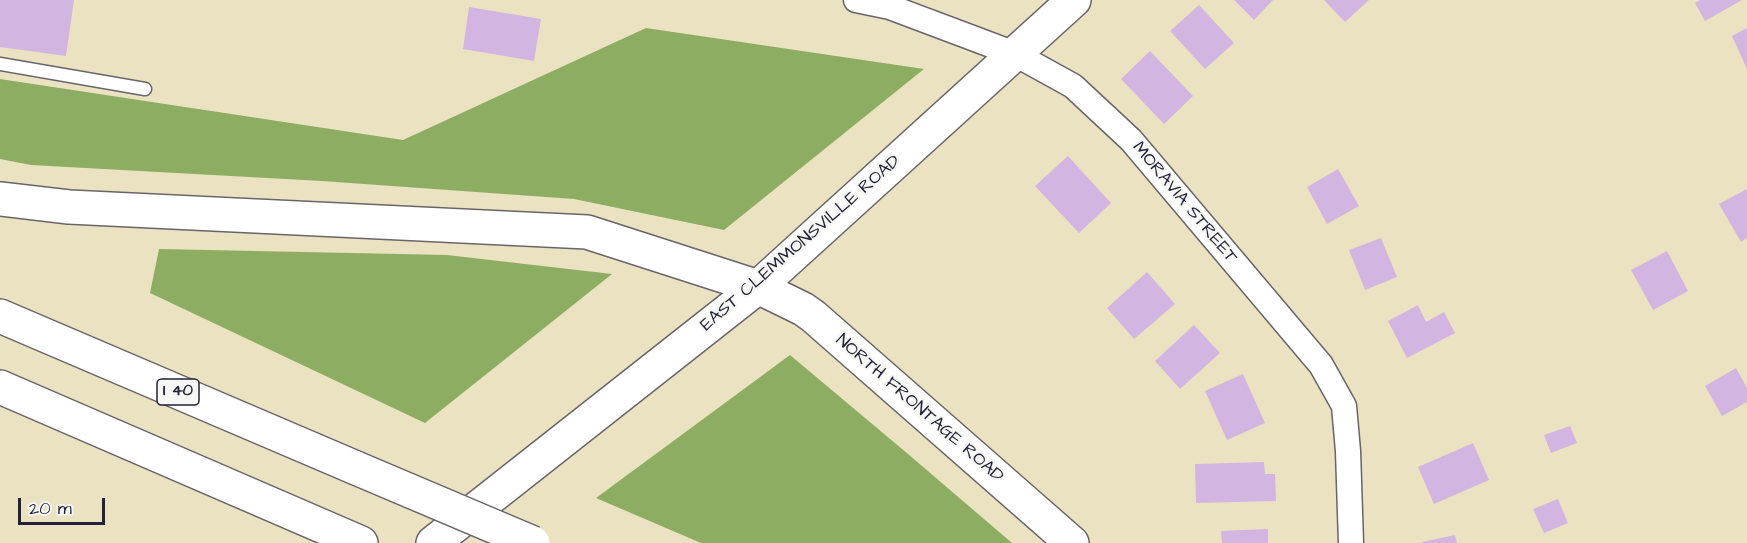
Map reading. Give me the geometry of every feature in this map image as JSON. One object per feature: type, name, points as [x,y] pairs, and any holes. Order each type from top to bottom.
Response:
[{"type":"main road","name":"EAST CLEMMONSVILLE ROAD","points":[[433,543],[758,287],[1074,0]]},
{"type":"main road","name":"NORTH FRONTAGE ROAD","points":[[0,199],[69,207],[587,232],[758,287],[803,309],[1072,543]]},
{"type":"main road","name":"I 40","points":[[0,316],[532,543]]},
{"type":"main road","points":[[0,387],[361,543]]},
{"type":"street","name":"MORAVIA STREET","points":[[856,0],[890,6],[1015,54],[1073,86],[1131,140],[1321,365],[1344,406],[1351,543]]},
{"type":"lane","points":[[0,64],[145,89]]},
{"type":"green space","points":[[646,28],[924,69],[724,230],[574,199],[322,181],[31,165],[0,159],[0,79],[403,140]]},
{"type":"green space","points":[[159,249],[447,255],[612,274],[425,423],[150,293]]},
{"type":"green space","points":[[790,355],[1012,543],[701,543],[596,498]]},
{"type":"building","points":[[0,0],[74,0],[66,56],[0,47]]},
{"type":"building","points":[[1234,0],[1273,0],[1254,20]]},
{"type":"building","points":[[1324,0],[1369,0],[1345,22]]},
{"type":"building","points":[[1700,0],[1742,0],[1705,21],[1695,3]]},
{"type":"building","points":[[1199,5],[1234,43],[1205,69],[1170,31]]},
{"type":"building","points":[[469,7],[541,19],[534,61],[463,49]]},
{"type":"building","points":[[1747,28],[1747,69],[1732,36]]},
{"type":"building","points":[[1150,51],[1193,96],[1164,124],[1121,79]]},
{"type":"building","points":[[1068,156],[1111,203],[1079,233],[1035,186]]},
{"type":"building","points":[[1338,169],[1359,206],[1327,224],[1307,187]]},
{"type":"building","points":[[1747,189],[1747,238],[1741,242],[1719,204]]},
{"type":"building","points":[[1381,238],[1397,277],[1365,290],[1349,250]]},
{"type":"building","points":[[1667,251],[1688,291],[1653,310],[1631,270]]},
{"type":"building","points":[[1147,272],[1175,304],[1134,339],[1107,308]]},
{"type":"building","points":[[1418,305],[1426,322],[1444,312],[1455,333],[1407,358],[1388,321]]},
{"type":"building","points":[[1194,325],[1220,353],[1180,389],[1155,361]]},
{"type":"building","points":[[1736,368],[1747,388],[1747,402],[1722,416],[1705,386]]},
{"type":"building","points":[[1243,374],[1265,423],[1227,440],[1205,391]]},
{"type":"building","points":[[1570,426],[1577,443],[1551,453],[1544,435]]},
{"type":"building","points":[[1473,443],[1489,480],[1434,504],[1418,467]]},
{"type":"building","points":[[1264,462],[1265,474],[1275,474],[1276,501],[1196,503],[1195,464]]},
{"type":"building","points":[[1558,499],[1568,523],[1544,533],[1533,509]]},
{"type":"building","points":[[1268,529],[1268,543],[1222,543],[1221,531]]},
{"type":"building","points":[[1455,535],[1457,543],[1422,543],[1422,542]]}]
